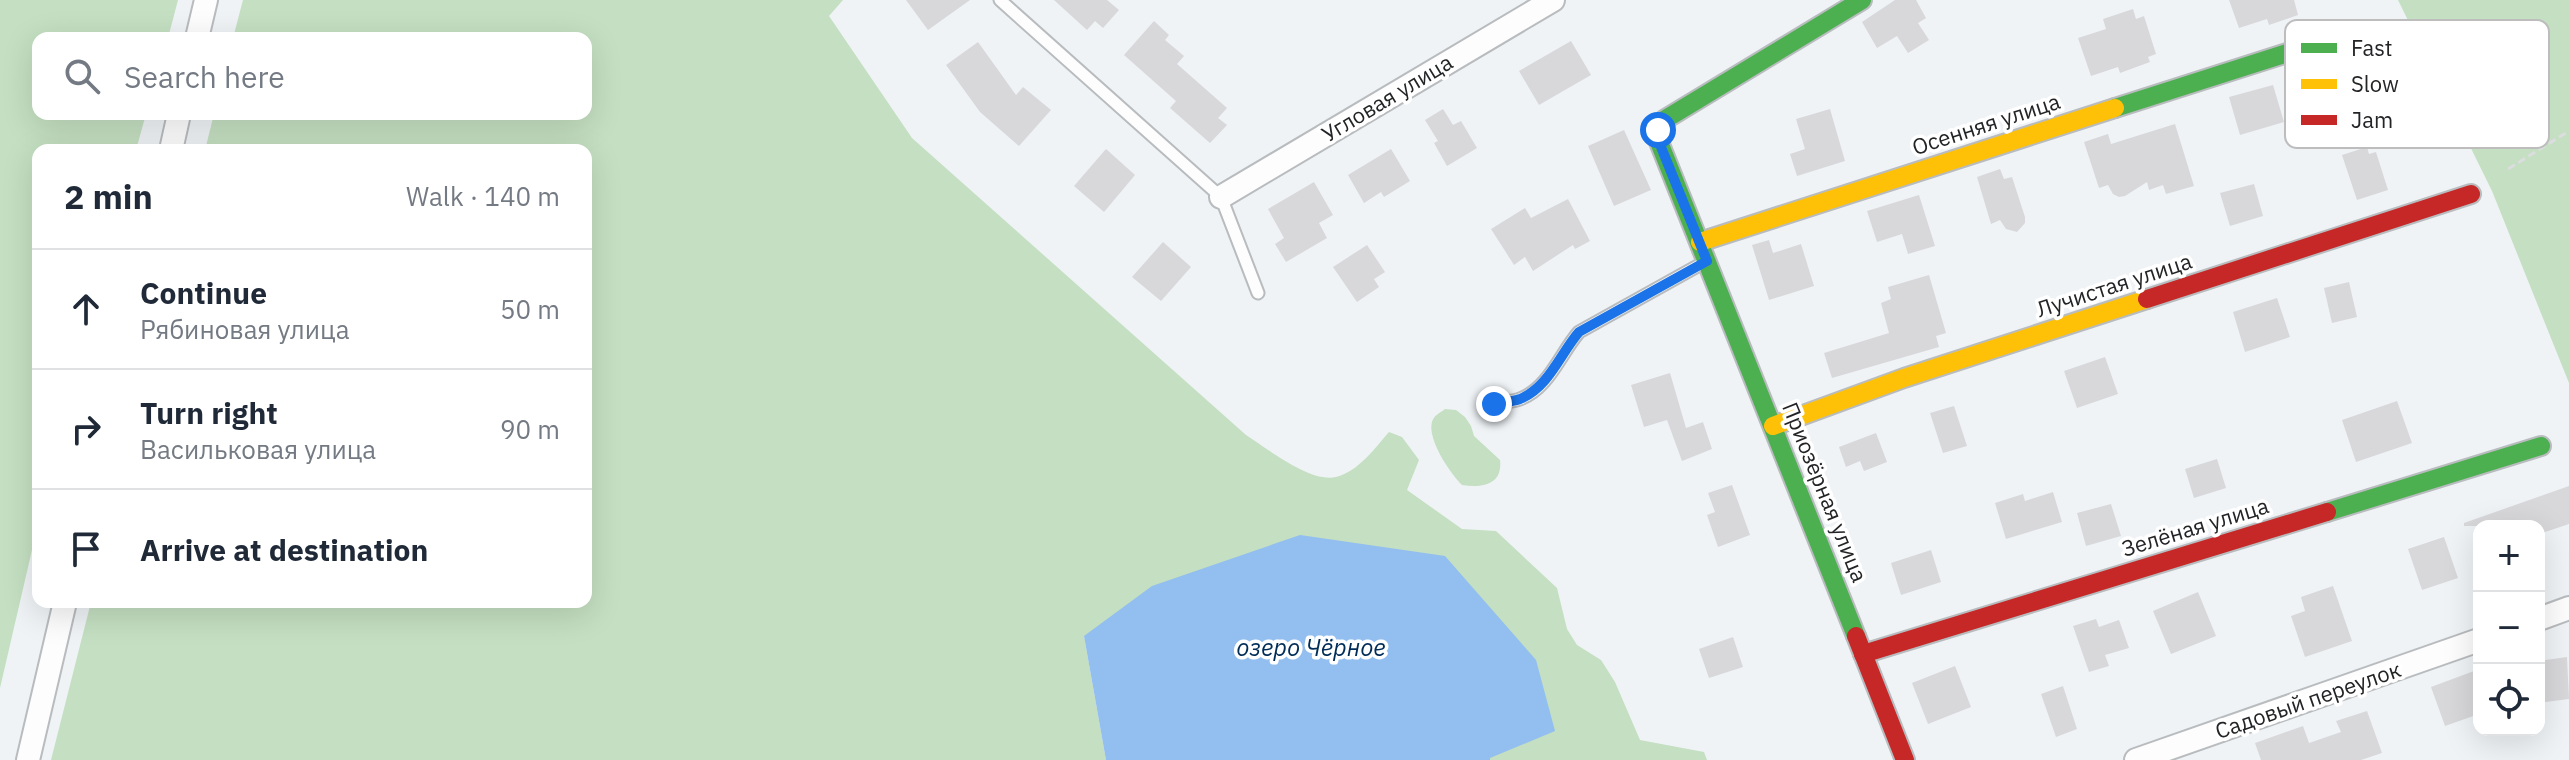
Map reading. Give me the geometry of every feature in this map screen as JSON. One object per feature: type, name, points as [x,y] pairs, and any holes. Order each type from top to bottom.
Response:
[{"type":"street","points":[[198,32],[206,0]]},
{"type":"street","name":"Угловая улица","points":[[1221,197],[1553,0]]},
{"type":"street","name":"Приозёрная улица","points":[[1862,0],[1664,120],[1657,137],[1905,760]]},
{"type":"street","name":"Осенняя улица","points":[[1700,242],[2285,54]]},
{"type":"street","points":[[172,144],[178,120]]},
{"type":"street","name":"Лучистая улица","points":[[1773,426],[1904,378],[2471,194]]},
{"type":"street","name":"Зелёная улица","points":[[1863,654],[2541,446]]},
{"type":"street","points":[[28,760],[64,608]]},
{"type":"street","points":[[2545,617],[2569,608]]},
{"type":"street","name":"Садовый переулок","points":[[2136,760],[2473,642]]},
{"type":"lane","points":[[1000,0],[1221,197],[1258,293]]},
{"type":"lane","points":[[1494,404],[1520,399],[1536,389],[1579,332],[1707,261]]},
{"type":"path","points":[[2549,143],[2569,131]]},
{"type":"path","points":[[2508,169],[2542,148]]},
{"type":"green space","points":[[0,0],[178,0],[170,32],[32,32],[32,120],[144,120],[138,144],[32,144],[32,550],[0,688]]},
{"type":"green space","points":[[243,0],[843,0],[829,16],[912,138],[1246,435],[1290,464],[1326,477],[1336,477],[1352,470],[1389,432],[1402,437],[1419,460],[1407,490],[1462,529],[1496,531],[1557,588],[1567,629],[1577,645],[1601,660],[1615,682],[1640,740],[1704,752],[1707,760],[1490,760],[1084,636],[1106,760],[51,760],[89,608],[592,608],[592,144],[206,144],[212,120],[592,120],[592,32],[235,32]]},
{"type":"green space","points":[[2398,0],[2569,0],[2569,383],[2492,191],[2471,148],[2549,148],[2549,20],[2408,20]]},
{"type":"green space","points":[[1445,409],[1456,410],[1465,417],[1474,436],[1500,460],[1495,480],[1484,485],[1462,485],[1446,464],[1431,429],[1434,418]]},
{"type":"water","name":"озеро Чёрное","points":[[1300,535],[1445,556],[1536,660],[1555,731],[1490,760],[1106,760],[1084,636],[1152,586]]},
{"type":"building","points":[[906,0],[970,0],[928,30]]},
{"type":"building","points":[[1054,0],[1107,0],[1119,10],[1103,28],[1095,21],[1087,30]]},
{"type":"building","points":[[1895,0],[1916,0],[1926,18],[1918,23],[1929,40],[1908,53],[1897,36],[1877,48],[1862,22]]},
{"type":"building","points":[[2229,0],[2294,0],[2298,15],[2269,25],[2267,19],[2239,28]]},
{"type":"building","points":[[2133,9],[2136,19],[2144,16],[2156,54],[2148,57],[2150,62],[2120,73],[2118,67],[2091,76],[2078,38],[2106,29],[2103,19]]},
{"type":"building","points":[[1154,21],[1169,35],[1165,40],[1184,56],[1177,64],[1227,108],[1218,118],[1227,125],[1210,143],[1170,108],[1176,101],[1124,55]]},
{"type":"building","points":[[1571,41],[1591,75],[1539,105],[1519,71]]},
{"type":"building","points":[[978,42],[1016,95],[1023,87],[1051,110],[1019,146],[980,112],[946,65]]},
{"type":"building","points":[[2273,85],[2284,122],[2240,135],[2229,97]]},
{"type":"building","points":[[1443,109],[1453,125],[1461,121],[1477,148],[1447,166],[1434,143],[1438,141],[1425,120]]},
{"type":"building","points":[[1830,109],[1845,161],[1797,176],[1790,154],[1805,149],[1796,119]]},
{"type":"building","points":[[2175,124],[2194,186],[2166,194],[2163,185],[2149,190],[2147,182],[2119,197],[2108,185],[2099,188],[2084,142],[2108,134],[2111,144]]},
{"type":"building","points":[[1624,130],[1651,190],[1614,206],[1588,146]]},
{"type":"building","points":[[2364,148],[2367,148],[2369,154],[2376,152],[2388,190],[2357,200],[2342,155]]},
{"type":"building","points":[[1106,149],[1135,175],[1104,212],[1074,186]]},
{"type":"building","points":[[1391,149],[1410,181],[1384,197],[1381,192],[1364,203],[1348,175]]},
{"type":"building","points":[[2000,169],[2004,179],[2012,177],[2025,217],[2025,223],[2017,232],[2006,229],[2000,220],[1991,224],[1977,177]]},
{"type":"building","points":[[1314,182],[1333,215],[1319,223],[1327,238],[1286,262],[1275,244],[1284,238],[1268,209]]},
{"type":"building","points":[[2254,184],[2263,216],[2230,226],[2220,193]]},
{"type":"building","points":[[1919,195],[1935,246],[1908,254],[1902,234],[1877,242],[1867,211]]},
{"type":"building","points":[[1568,199],[1590,241],[1575,249],[1573,245],[1533,271],[1525,257],[1514,265],[1491,229],[1525,208],[1531,218]]},
{"type":"building","points":[[1769,240],[1773,253],[1801,244],[1814,286],[1769,300],[1752,245]]},
{"type":"building","points":[[1163,242],[1191,267],[1161,301],[1132,277]]},
{"type":"building","points":[[1367,245],[1385,272],[1374,279],[1379,287],[1357,302],[1333,267]]},
{"type":"building","points":[[1929,275],[1946,333],[1936,336],[1939,347],[1832,378],[1824,353],[1889,333],[1881,303],[1891,299],[1888,287]]},
{"type":"building","points":[[2349,282],[2357,317],[2332,323],[2324,288]]},
{"type":"building","points":[[2277,298],[2290,337],[2245,352],[2233,312]]},
{"type":"building","points":[[2105,357],[2118,394],[2077,408],[2064,371]]},
{"type":"building","points":[[1670,373],[1686,428],[1703,422],[1712,449],[1682,461],[1667,420],[1644,427],[1631,385]]},
{"type":"building","points":[[2397,401],[2412,443],[2356,462],[2342,420]]},
{"type":"building","points":[[1954,406],[1967,446],[1943,453],[1930,413]]},
{"type":"building","points":[[1876,433],[1887,462],[1864,471],[1860,461],[1846,467],[1839,447]]},
{"type":"building","points":[[2217,459],[2226,488],[2194,498],[2185,469]]},
{"type":"building","points":[[1732,485],[1750,535],[1718,547],[1707,515],[1715,512],[1708,493]]},
{"type":"building","points":[[2569,486],[2569,524],[2545,532],[2545,520],[2473,520],[2473,526],[2464,526],[2464,523]]},
{"type":"building","points":[[2053,492],[2062,522],[2006,539],[1995,503],[2023,494],[2025,501]]},
{"type":"building","points":[[2111,504],[2121,536],[2086,546],[2077,513]]},
{"type":"building","points":[[2444,537],[2458,578],[2422,590],[2408,549]]},
{"type":"building","points":[[1931,550],[1941,582],[1901,595],[1891,563]]},
{"type":"building","points":[[2333,586],[2352,641],[2305,657],[2291,616],[2305,611],[2301,597]]},
{"type":"building","points":[[2198,592],[2216,636],[2171,654],[2153,611]]},
{"type":"building","points":[[2096,619],[2099,627],[2119,620],[2129,648],[2105,655],[2109,666],[2089,672],[2073,626]]},
{"type":"building","points":[[1733,637],[1743,667],[1709,678],[1699,649]]},
{"type":"building","points":[[2567,657],[2569,699],[2545,702],[2545,660]]},
{"type":"building","points":[[1955,666],[1971,707],[1928,724],[1912,683]]},
{"type":"building","points":[[2473,671],[2473,716],[2445,726],[2431,687]]},
{"type":"building","points":[[2063,686],[2077,729],[2056,737],[2041,694]]},
{"type":"building","points":[[2367,711],[2382,753],[2361,760],[2261,760],[2255,743],[2303,726],[2309,743],[2341,732],[2336,721]]},
{"type":"traffic: fast","points":[[1856,636],[1657,137],[1664,120],[1862,0]]},
{"type":"traffic: fast","points":[[2115,108],[2285,54]]},
{"type":"traffic: fast","points":[[2327,512],[2541,446]]},
{"type":"traffic: slow","points":[[1700,242],[2115,108]]},
{"type":"traffic: slow","points":[[1773,426],[1904,378],[2147,299]]},
{"type":"traffic: jam","points":[[2147,299],[2471,194]]},
{"type":"traffic: jam","points":[[1863,654],[2327,512]]},
{"type":"traffic: jam","points":[[1856,636],[1905,760]]},
{"type":"route","points":[[1494,404],[1520,399],[1536,389],[1579,332],[1707,261],[1657,137],[1658,130]]}]
